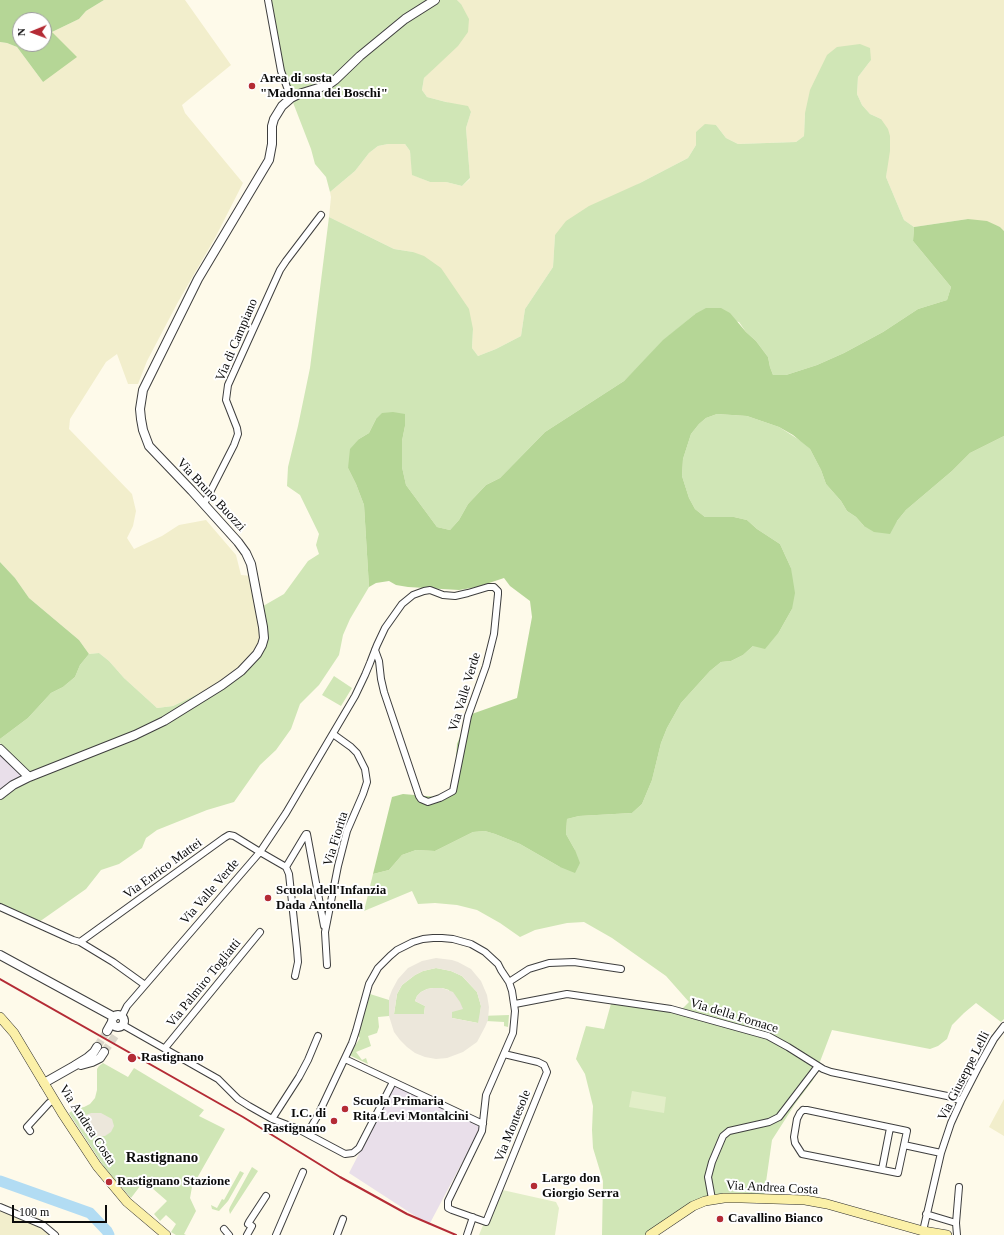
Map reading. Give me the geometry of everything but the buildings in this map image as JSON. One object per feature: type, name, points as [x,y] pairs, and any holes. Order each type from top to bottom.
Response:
[{"type":"main road","name":"Via Andrea Costa","points":[[0,1017],[14,1033],[86,1151],[109,1182],[133,1208],[166,1235]]},
{"type":"main road","name":"Via Andrea Costa","points":[[650,1235],[693,1206],[705,1201],[712,1199],[742,1198],[805,1200],[827,1204],[923,1231],[947,1235]]},
{"type":"street","points":[[268,0],[280,65],[291,98],[328,85],[405,19],[435,0]]},
{"type":"street","name":"Via Bruno Buozzi","points":[[0,795],[29,777],[135,735],[164,721],[222,685],[241,671],[257,654],[262,645],[264,638],[256,588],[251,564],[246,553],[204,504],[149,446],[143,430],[140,409],[141,399],[146,384],[198,279],[269,160],[274,119],[282,106],[291,98]]},
{"type":"street","name":"Via di Campiano","points":[[204,504],[236,440],[237,428],[226,400],[228,385],[275,280],[286,261],[321,215]]},
{"type":"street","name":"Via Valle Verde","points":[[107,1031],[116,1018],[260,852],[286,813],[355,696],[365,675],[375,650],[385,628],[398,610],[407,600],[418,592],[430,590],[444,595],[455,596],[491,586],[496,588],[498,591],[493,642],[468,716],[453,791],[447,795],[428,802],[424,801],[419,796],[386,698],[381,679],[379,661],[375,650]]},
{"type":"street","name":"Via Fiorita","points":[[327,965],[325,932],[338,866],[347,831],[367,782],[366,769],[357,753],[351,746],[333,734]]},
{"type":"street","points":[[0,749],[29,777]]},
{"type":"street","points":[[286,867],[307,834],[325,932]]},
{"type":"street","name":"Via Enrico Mattei","points":[[80,942],[229,835],[234,836],[260,852]]},
{"type":"street","points":[[260,852],[286,867],[289,874],[298,962],[295,976]]},
{"type":"street","points":[[0,907],[80,942],[113,962],[145,985]]},
{"type":"street","name":"Via Palmiro Togliatti","points":[[165,1048],[260,932]]},
{"type":"street","points":[[304,1132],[311,1127],[345,1059],[356,1032],[369,984],[378,968],[390,956],[404,946],[418,941],[433,938],[450,938],[478,947],[498,964],[509,982],[515,1004],[515,1016],[514,1029],[486,1095],[482,1130],[448,1201],[448,1208],[472,1217],[467,1235]]},
{"type":"street","points":[[0,955],[116,1018],[115,1027],[121,1026],[165,1048],[218,1079],[238,1099],[272,1119],[304,1132],[345,1154],[354,1153],[359,1148],[394,1082]]},
{"type":"street","points":[[509,982],[529,969],[549,963],[574,962],[620,968]]},
{"type":"street","name":"Via della Fornace","points":[[515,1004],[567,994],[671,1009],[768,1036],[823,1070],[952,1097],[961,1101]]},
{"type":"street","points":[[115,1036],[121,1026]]},
{"type":"street","name":"Via Giuseppe Lelli","points":[[923,1231],[941,1153],[949,1128],[984,1057],[994,1039],[1004,1026]]},
{"type":"street","points":[[272,1119],[299,1078],[314,1048],[318,1036]]},
{"type":"street","points":[[44,1083],[87,1058],[97,1047]]},
{"type":"street","points":[[74,1066],[92,1062],[100,1058],[104,1052]]},
{"type":"street","name":"Via Montesole","points":[[472,1217],[486,1222],[547,1072],[544,1065],[538,1062],[504,1054]]},
{"type":"street","points":[[345,1059],[483,1124]]},
{"type":"street","points":[[712,1199],[708,1177],[712,1162],[723,1136],[729,1131],[769,1122],[779,1117],[818,1066]]},
{"type":"street","points":[[30,1131],[27,1127],[49,1103],[54,1100]]},
{"type":"street","points":[[803,1110],[807,1110],[907,1131],[904,1145],[898,1172],[802,1154],[795,1143],[794,1137],[797,1119],[803,1110]]},
{"type":"street","points":[[882,1169],[890,1128]]},
{"type":"street","points":[[904,1145],[941,1153]]},
{"type":"street","points":[[277,1235],[303,1172]]},
{"type":"street","points":[[957,1235],[956,1223],[959,1187]]},
{"type":"street","points":[[247,1235],[252,1226],[248,1224],[266,1196]]},
{"type":"street","points":[[0,1207],[43,1225],[55,1235]]},
{"type":"street","points":[[926,1214],[956,1223]]},
{"type":"street","points":[[337,1235],[344,1219]]},
{"type":"street","points":[[224,1229],[229,1235]]},
{"type":"shaded area","points":[[104,0],[185,0],[231,65],[182,105],[185,113],[243,183],[215,238],[178,302],[147,361],[138,384],[128,384],[117,354],[106,362],[70,419],[69,429],[132,494],[136,511],[133,526],[127,538],[134,549],[162,536],[179,525],[206,520],[236,555],[241,575],[252,576],[262,634],[259,647],[252,658],[215,686],[173,706],[157,708],[99,653],[89,654],[79,640],[29,598],[15,578],[0,562],[0,42],[12,45],[12,52],[21,52],[43,82],[48,52],[52,52],[52,32],[79,19],[86,11]]},
{"type":"shaded area","points":[[457,0],[1004,0],[1004,231],[1000,227],[968,219],[914,227],[904,220],[886,177],[887,164],[881,119],[870,114],[862,105],[857,94],[858,77],[871,60],[805,113],[804,136],[796,142],[738,144],[726,138],[716,125],[696,132],[696,145],[688,158],[640,183],[555,235],[553,267],[525,309],[521,336],[496,349],[478,356],[472,348],[473,329],[413,252],[394,249],[329,217],[330,192],[355,171],[369,153],[378,146],[388,144],[405,144],[410,151],[413,175],[430,182],[446,182],[462,186],[470,179],[466,128],[471,112],[446,102],[427,97],[422,90],[424,78],[432,69],[461,4]]},
{"type":"shaded area","points":[[0,743],[25,778],[0,797]]},
{"type":"shaded area","points":[[436,958],[458,962],[471,969],[481,981],[487,995],[489,1007],[488,1020],[477,1042],[463,1052],[447,1058],[436,1059],[415,1053],[400,1040],[394,1032],[389,1016],[389,998],[398,979],[408,968],[422,961]],"holes":[[[436,968],[451,971],[462,976],[477,992],[481,1006],[478,1023],[452,1018],[452,1012],[463,1009],[453,992],[442,988],[427,989],[417,996],[415,1001],[425,1006],[424,1014],[394,1014],[397,994],[402,985],[415,975],[423,971]]]},
{"type":"shaded area","points":[[394,1086],[483,1123],[429,1225],[349,1173]]},
{"type":"shaded area","points":[[1004,1099],[1004,1136],[989,1127]]},
{"type":"shaded area","points":[[91,1113],[101,1113],[112,1119],[114,1126],[111,1132],[105,1136],[93,1136],[86,1133],[80,1127],[79,1122],[81,1118]]},
{"type":"shaded area","points":[[0,1208],[16,1214],[57,1235],[0,1235]]},
{"type":"green space","points":[[0,0],[104,0],[86,11],[79,19],[52,32],[52,12],[12,12],[12,45],[0,42]]},
{"type":"green space","points":[[269,0],[457,0],[461,4],[469,19],[468,32],[458,46],[424,78],[422,90],[427,97],[468,106],[471,112],[466,128],[470,178],[462,186],[446,182],[430,182],[412,175],[410,151],[405,144],[388,144],[378,146],[369,153],[355,171],[330,192],[326,177],[315,164],[311,149],[287,87]]},
{"type":"green space","points":[[52,32],[77,57],[43,82],[21,52],[52,52]]},
{"type":"green space","points":[[860,44],[870,48],[871,60],[858,77],[857,94],[862,105],[870,114],[881,119],[888,129],[890,136],[890,151],[886,177],[904,220],[914,227],[913,241],[951,287],[947,300],[918,309],[883,332],[844,353],[817,365],[786,375],[773,375],[768,357],[739,322],[695,314],[664,340],[624,381],[545,432],[500,478],[486,485],[468,504],[459,520],[450,530],[437,527],[406,485],[402,467],[402,441],[405,426],[376,419],[369,433],[359,439],[348,468],[364,505],[369,587],[350,619],[343,635],[339,655],[319,685],[300,704],[291,729],[276,750],[260,765],[234,802],[207,810],[157,830],[146,838],[142,848],[119,864],[101,870],[86,889],[39,922],[0,906],[0,797],[25,778],[0,743],[0,739],[28,718],[51,693],[63,687],[75,677],[80,665],[89,654],[99,653],[157,708],[173,706],[215,686],[235,672],[259,647],[262,634],[258,609],[284,594],[308,561],[319,554],[316,545],[319,534],[300,495],[287,486],[288,467],[310,368],[329,217],[394,249],[413,252],[424,256],[441,268],[469,309],[473,329],[472,348],[478,356],[496,349],[521,336],[525,309],[553,267],[555,235],[566,221],[589,206],[640,183],[688,158],[696,145],[696,132],[705,124],[716,125],[726,138],[738,144],[796,142],[804,136],[805,113],[810,90],[827,55],[837,47]]},
{"type":"green space","points":[[968,219],[987,221],[1000,227],[1004,231],[1004,436],[970,453],[952,471],[906,510],[897,521],[890,534],[874,532],[864,526],[856,517],[847,511],[841,501],[826,484],[821,470],[810,449],[793,435],[779,427],[747,416],[717,414],[706,418],[691,434],[683,459],[682,476],[689,498],[695,509],[705,517],[734,517],[747,520],[757,529],[780,544],[791,568],[795,593],[792,609],[779,632],[765,649],[753,646],[743,655],[731,661],[721,662],[710,671],[681,703],[667,728],[661,743],[652,780],[642,804],[632,813],[579,816],[567,819],[566,834],[580,863],[575,873],[560,867],[520,844],[485,831],[473,832],[435,851],[416,850],[402,855],[389,870],[373,874],[392,797],[403,794],[437,797],[450,789],[455,776],[457,744],[469,715],[517,698],[532,617],[530,601],[510,586],[504,578],[477,587],[459,590],[408,587],[396,585],[389,581],[376,583],[369,587],[364,505],[348,468],[350,449],[359,439],[369,433],[376,419],[382,413],[393,412],[405,414],[405,426],[402,441],[402,467],[406,485],[437,527],[450,530],[459,520],[468,504],[486,485],[500,478],[545,432],[624,381],[663,340],[695,314],[706,308],[721,308],[730,313],[746,332],[756,341],[768,357],[773,375],[786,375],[817,365],[844,353],[883,332],[918,309],[947,300],[951,287],[913,241],[914,227]]},
{"type":"green space","points":[[717,414],[747,416],[779,427],[801,441],[810,449],[821,470],[826,484],[841,501],[847,511],[856,517],[864,526],[897,521],[906,510],[952,471],[970,453],[1004,436],[1004,1019],[1001,1022],[976,1003],[952,1025],[947,1039],[938,1046],[930,1049],[832,1030],[813,1080],[795,1104],[772,1140],[764,1196],[704,1202],[648,1235],[602,1235],[603,1181],[593,1148],[593,1106],[585,1074],[576,1059],[586,1026],[604,1029],[612,1000],[680,1011],[689,1002],[666,976],[612,938],[584,922],[567,923],[535,930],[520,937],[500,923],[477,910],[457,905],[435,903],[418,904],[412,891],[364,911],[373,874],[389,870],[402,855],[416,850],[435,851],[473,832],[485,831],[520,844],[560,867],[575,850],[566,834],[567,819],[579,816],[632,813],[642,804],[652,780],[661,743],[667,728],[681,703],[710,671],[721,662],[731,661],[743,655],[753,646],[779,632],[792,609],[791,568],[780,544],[757,529],[747,520],[734,517],[705,517],[695,509],[689,498],[682,476],[683,459],[691,434],[706,418]]},
{"type":"green space","points":[[0,562],[15,578],[29,598],[79,640],[89,654],[80,665],[75,677],[63,687],[51,693],[28,718],[0,739]]},
{"type":"green space","points":[[334,676],[352,688],[341,706],[322,695]]},
{"type":"green space","points":[[436,968],[451,971],[462,976],[477,992],[481,1006],[480,1016],[509,1015],[508,1027],[504,1026],[504,1022],[486,1021],[478,1023],[452,1018],[449,990],[442,988],[427,989],[417,996],[415,1001],[425,1006],[424,1014],[394,1014],[397,994],[402,985],[423,971]]},
{"type":"green space","points":[[370,994],[389,1000],[389,1016],[378,1017],[379,1027],[377,1033],[368,1036],[371,1046],[356,1052],[362,1060],[366,1058],[368,1064],[349,1055],[360,1038],[358,1036]]},
{"type":"green space","points":[[103,1063],[128,1077],[134,1068],[204,1110],[199,1116],[225,1129],[192,1187],[190,1198],[196,1211],[184,1234],[186,1235],[176,1235],[171,1232],[176,1224],[166,1215],[160,1221],[154,1214],[167,1201],[144,1181],[131,1198],[105,1168],[69,1113],[75,1109],[90,1104],[95,1098],[97,1090],[97,1069]]},
{"type":"green space","points":[[632,1091],[666,1097],[664,1113],[629,1107]]},
{"type":"green space","points":[[252,1167],[258,1171],[230,1214],[230,1207]]},
{"type":"green space","points":[[240,1171],[244,1173],[228,1201],[219,1211],[212,1209],[211,1205],[217,1208],[222,1199],[224,1200]]},
{"type":"green space","points":[[498,1189],[556,1202],[559,1208],[555,1235],[479,1235]]},
{"type":"waterway","points":[[0,1181],[90,1213],[109,1235]]},
{"type":"tunnel","points":[[97,1047],[107,1031]]},
{"type":"tunnel","points":[[104,1052],[115,1036]]},
{"type":"railway","points":[[0,979],[243,1117],[340,1177],[407,1214],[456,1235]]},
{"type":"place","name":"Area di sosta \"Madonna dei Boschi\"","points":[[252,86]]},
{"type":"place","name":"Scuola dell'Infanzia Dada Antonella","points":[[268,898]]},
{"type":"place","name":"Rastignano","points":[[132,1058]]},
{"type":"place","name":"Scuola Primaria Rita Levi Montalcini","points":[[345,1109]]},
{"type":"place","name":"I.C. di Rastignano","points":[[334,1121]]},
{"type":"place","name":"Rastignano Stazione","points":[[109,1182]]},
{"type":"place","name":"Largo don Giorgio Serra","points":[[534,1186]]},
{"type":"place","name":"Cavallino Bianco","points":[[720,1219]]},
{"type":"district","name":"Rastignano","points":[[162,1158]]}]
